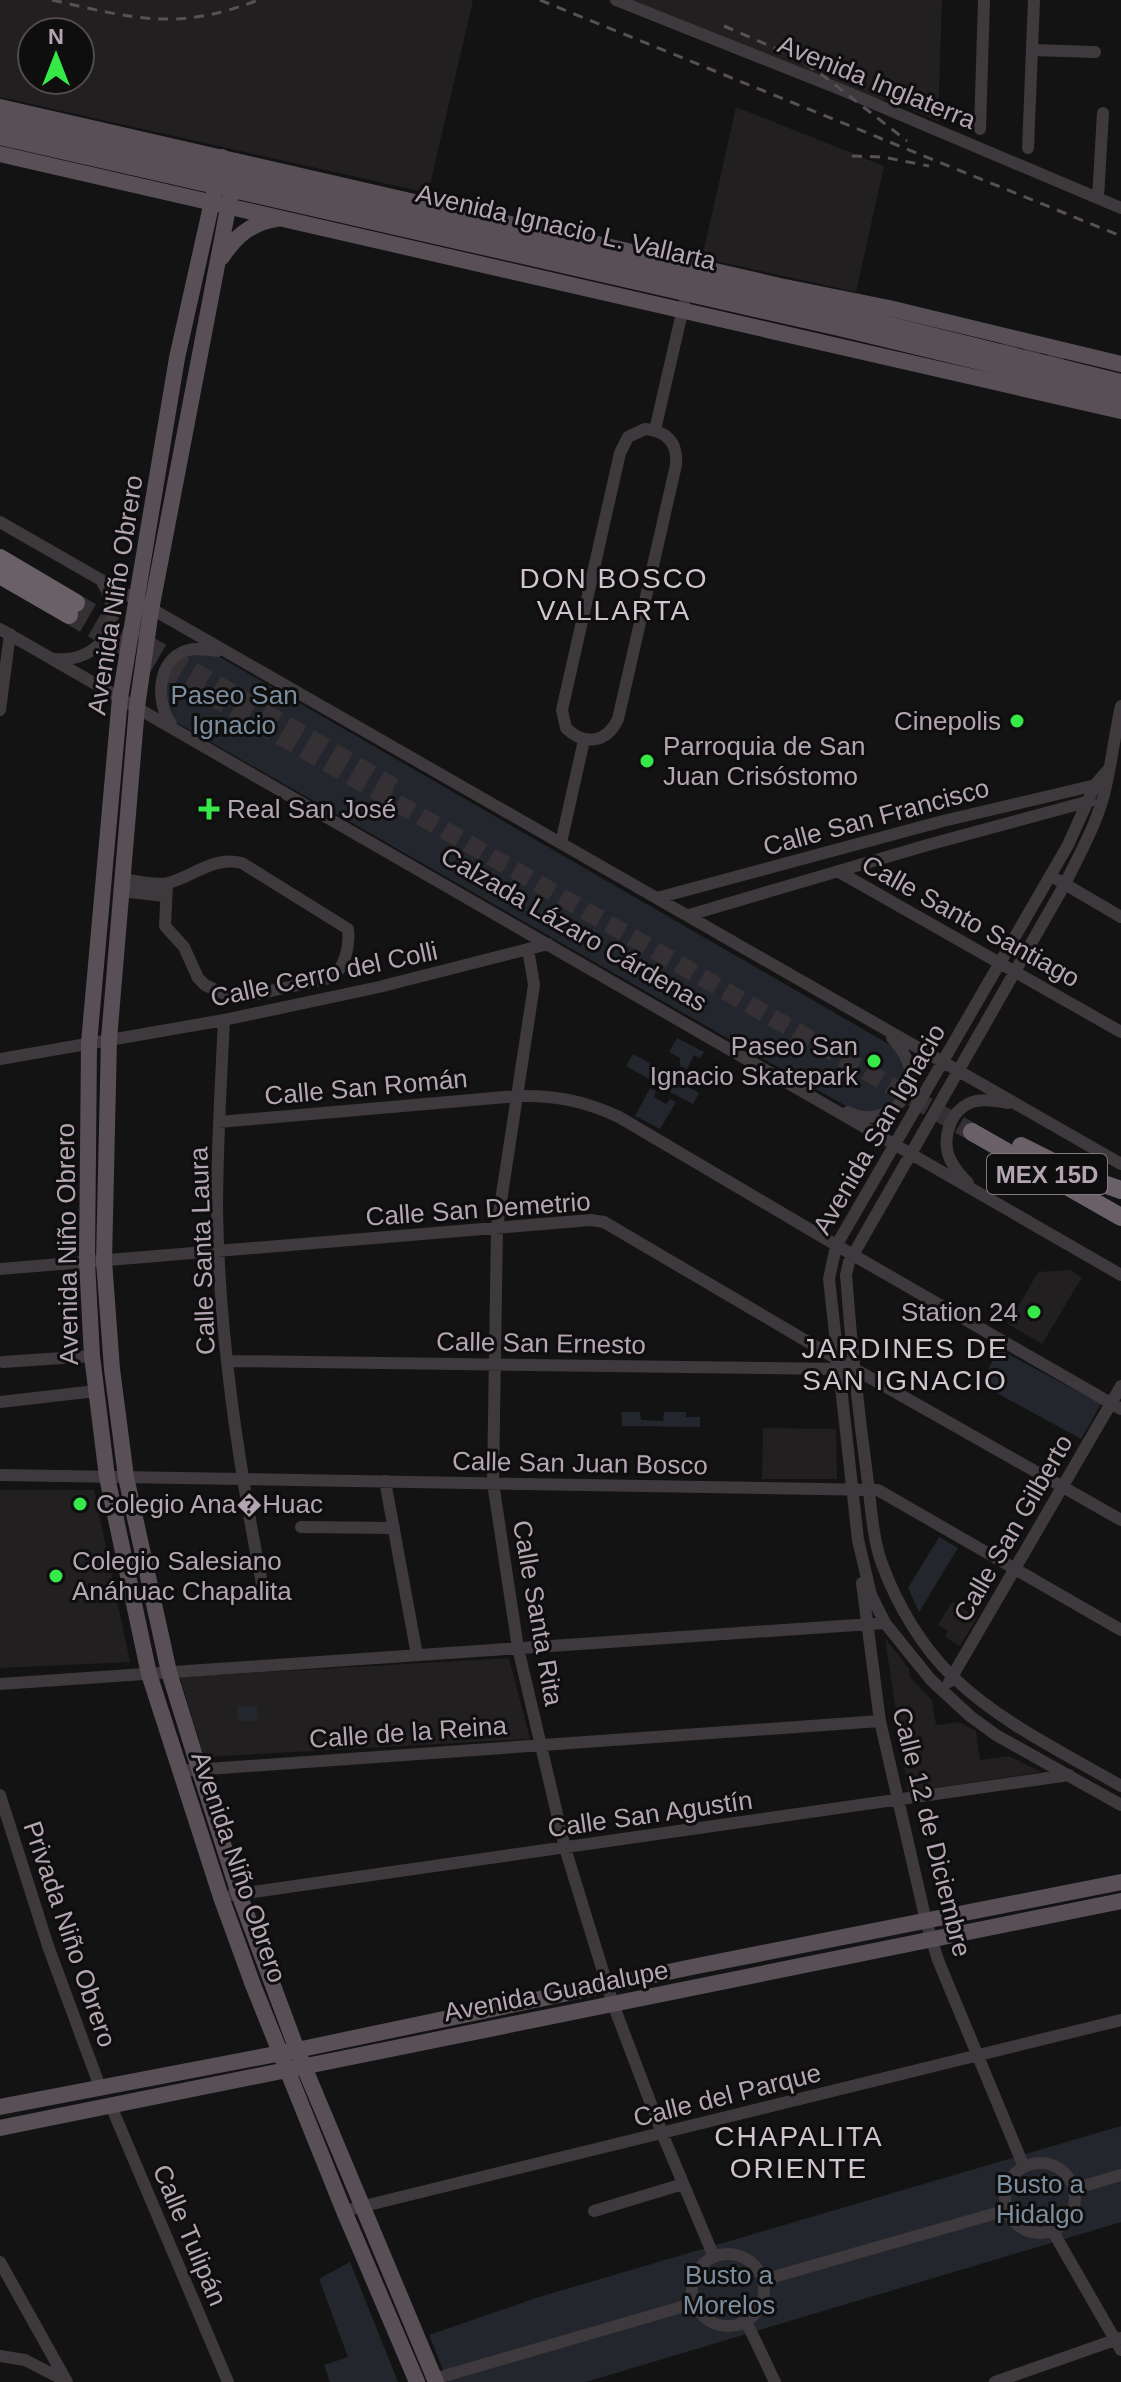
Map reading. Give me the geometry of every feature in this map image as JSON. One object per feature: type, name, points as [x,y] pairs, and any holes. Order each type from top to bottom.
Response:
[{"type":"highway","points":[[0,558],[73,609],[0,575]]},
{"type":"highway","name":"MEX 15D","points":[[1121,1190],[1081,1176],[973,1127],[1121,1217]]},
{"type":"main road","name":"Avenida Ignacio L. Vallarta","points":[[0,107],[225,181],[282,218],[685,301]]},
{"type":"main road","name":"Avenida Ignacio L. Vallarta","points":[[0,122],[685,301],[911,364],[1120,407]]},
{"type":"main road","name":"Avenida Ignacio L. Vallarta","points":[[0,137],[889,308],[1121,364]]},
{"type":"main road","name":"Avenida Ignacio L. Vallarta","points":[[0,154],[225,181],[734,290],[1121,382]]},
{"type":"main road","name":"Avenida Niño Obrero","points":[[225,181],[217,265],[151,610],[137,707],[109,1039],[104,1261],[112,1369],[126,1477],[169,1672],[199,1769],[239,1894],[300,2058],[435,2380]]},
{"type":"main road","name":"Avenida Niño Obrero","points":[[225,181],[177,358],[120,698],[89,1043],[87,1262],[92,1356],[107,1477],[149,1674],[221,1897],[282,2062],[417,2382]]},
{"type":"main road","points":[[217,265],[233,241],[245,230],[262,221],[282,218]]},
{"type":"main road","points":[[734,290],[780,286]]},
{"type":"main road","points":[[860,304],[1001,345]]},
{"type":"main road","points":[[1080,361],[1121,371]]},
{"type":"main road","name":"Avenida Guadalupe","points":[[0,2128],[111,2106],[606,1985],[1121,1882]]},
{"type":"main road","name":"Avenida Guadalupe","points":[[300,2058],[613,2004],[1121,1901]]},
{"type":"main road","name":"Avenida Guadalupe","points":[[0,2107],[100,2087],[282,2062]]},
{"type":"main road","points":[[406,2356],[422,2350]]},
{"type":"street","name":"Avenida Inglaterra","points":[[616,0],[842,90],[1121,208]]},
{"type":"street","points":[[980,129],[984,0]]},
{"type":"street","points":[[1028,148],[1034,0]]},
{"type":"street","points":[[1032,50],[1095,52]]},
{"type":"street","points":[[1098,198],[1103,113]]},
{"type":"street","points":[[655,430],[685,301]]},
{"type":"street","points":[[655,430],[670,439],[677,456],[635,645],[614,728],[599,739],[584,740],[566,728],[562,710],[620,453],[628,437],[636,431],[655,430]]},
{"type":"street","points":[[0,522],[1121,1164]]},
{"type":"street","points":[[52,658],[68,660],[85,656],[104,638],[111,623],[113,605],[101,581]]},
{"type":"street","points":[[0,710],[5,631]]},
{"type":"street","name":"Calzada Lázaro Cárdenas","points":[[5,631],[1121,1275]]},
{"type":"street","points":[[175,729],[163,712],[160,692],[173,659],[184,651],[198,649],[225,652]]},
{"type":"street","name":"Avenida San Ignacio","points":[[1121,706],[1103,780],[1102,799],[1065,884],[853,1255],[846,1275],[869,1490],[881,1561],[893,1592],[920,1638],[953,1676],[1005,1718],[1121,1786]]},
{"type":"street","points":[[561,843],[584,740]]},
{"type":"street","name":"Avenida San Ignacio","points":[[1103,780],[1087,802],[1068,845],[836,1246],[829,1279],[858,1540],[871,1595],[885,1623],[943,1692],[996,1735],[1121,1805]]},
{"type":"street","name":"Calle San Francisco","points":[[657,898],[1103,780]]},
{"type":"street","name":"Calle San Francisco","points":[[689,915],[841,873],[931,844],[1102,799]]},
{"type":"street","points":[[919,828],[923,838],[931,844]]},
{"type":"street","points":[[122,885],[166,890],[214,862],[229,860],[242,863],[348,929],[342,965],[330,978],[243,997],[224,995],[198,978],[184,947],[165,926],[166,890]]},
{"type":"street","points":[[778,866],[783,887]]},
{"type":"street","name":"Calle Santo Santiago","points":[[841,873],[1121,1032]]},
{"type":"street","points":[[1051,875],[1121,917]]},
{"type":"street","name":"Calle Cerro del Colli","points":[[0,1059],[224,1020],[379,987],[548,944]]},
{"type":"street","name":"Calle Santa Rita","points":[[528,949],[534,985],[497,1227],[493,1483],[518,1648],[565,1848],[606,1985],[662,2133],[714,2257]]},
{"type":"street","name":"Calle Santa Laura","points":[[224,1020],[219,1122],[219,1251],[242,1480],[262,1584]]},
{"type":"street","points":[[791,1085],[799,1086],[856,1116],[871,1118],[886,1115],[897,1106],[910,1079],[909,1063],[902,1049],[884,1029]]},
{"type":"street","name":"Calle San Román","points":[[219,1122],[517,1096],[569,1098],[619,1117],[836,1246],[1116,1406]]},
{"type":"street","points":[[973,1190],[951,1163],[946,1146],[954,1116],[975,1101],[1015,1104]]},
{"type":"street","name":"Calle San Demetrio","points":[[0,1269],[497,1227],[591,1220],[604,1222],[837,1364],[854,1369],[1121,1520]]},
{"type":"street","points":[[3,1362],[92,1356]]},
{"type":"street","name":"Calle San Ernesto","points":[[228,1361],[495,1365],[837,1364]]},
{"type":"street","name":"Calle San Gilberto","points":[[943,1692],[1063,1486],[1116,1406],[1121,1386]]},
{"type":"street","points":[[0,1402],[96,1391]]},
{"type":"street","name":"Calle San Juan Bosco","points":[[0,1475],[878,1490],[1121,1630]]},
{"type":"street","points":[[385,1481],[417,1655]]},
{"type":"street","points":[[301,1527],[394,1528]]},
{"type":"street","name":"Calle 12 de Diciembre","points":[[858,1540],[880,1721],[926,1921],[1024,2167]]},
{"type":"street","points":[[0,1684],[885,1623]]},
{"type":"street","name":"Calle de la Reina","points":[[180,1771],[880,1721]]},
{"type":"street","points":[[1069,1775],[1077,1761]]},
{"type":"street","name":"Calle San Agustín","points":[[221,1897],[1069,1775]]},
{"type":"street","name":"Privada Niño Obrero","points":[[0,1795],[48,1946],[100,2087]]},
{"type":"street","name":"Calle del Parque","points":[[344,2211],[1121,2020]]},
{"type":"street","name":"Calle Tulipán","points":[[111,2106],[228,2382]]},
{"type":"street","points":[[1039,2163],[1054,2166],[1066,2175],[1073,2189],[1072,2210],[1064,2222],[1052,2230],[1029,2231],[1016,2223],[1007,2210],[1005,2196],[1009,2182],[1024,2167],[1039,2163]]},
{"type":"street","points":[[1073,2189],[1121,2175]]},
{"type":"street","points":[[594,2211],[683,2184]]},
{"type":"street","points":[[763,2280],[1007,2210]]},
{"type":"street","points":[[995,2382],[1119,2343],[1052,2230]]},
{"type":"street","points":[[729,2255],[744,2258],[756,2267],[763,2280],[762,2304],[746,2321],[721,2325],[705,2318],[695,2303],[692,2290],[695,2276],[714,2257],[729,2255]]},
{"type":"street","points":[[0,2262],[67,2382]]},
{"type":"street","points":[[435,2380],[695,2303]]},
{"type":"street","points":[[746,2321],[775,2382]]},
{"type":"street","points":[[0,2356],[25,2360],[67,2382]]},
{"type":"shaded area","points":[[0,0],[473,1],[428,193],[0,97]]},
{"type":"shaded area","points":[[620,0],[942,0],[938,121],[894,102],[855,95]]},
{"type":"shaded area","points":[[736,107],[884,166],[856,292],[702,258]]},
{"type":"shaded area","points":[[1070,1270],[1082,1277],[1042,1344],[1008,1324],[1038,1272]]},
{"type":"shaded area","points":[[763,1428],[836,1429],[837,1479],[762,1479]]},
{"type":"shaded area","name":"Colegio Salesiano Anáhuac Chapalita","points":[[0,1490],[94,1490],[130,1662],[0,1668]]},
{"type":"shaded area","points":[[952,1602],[977,1618],[960,1646],[945,1637],[948,1631],[938,1625]]},
{"type":"shaded area","points":[[885,1638],[909,1669],[910,1677],[932,1700],[936,1725],[959,1722],[976,1731],[980,1760],[1009,1756],[1041,1772],[908,1792]]},
{"type":"shaded area","points":[[509,1658],[530,1739],[204,1757],[180,1677]]},
{"type":"green space","name":"Paseo San Ignacio","points":[[213,653],[892,1046],[903,1056],[904,1076],[898,1095],[878,1114],[851,1109],[174,721],[165,708],[167,675],[175,662],[187,654]]},
{"type":"green space","points":[[677,1038],[704,1052],[700,1058],[694,1055],[687,1069],[680,1066],[680,1058],[669,1052]]},
{"type":"green space","points":[[633,1054],[660,1069],[654,1082],[626,1066]]},
{"type":"green space","points":[[676,1080],[699,1093],[693,1104],[666,1090],[671,1086],[670,1081]]},
{"type":"green space","points":[[650,1088],[656,1091],[654,1097],[666,1104],[670,1099],[676,1102],[660,1129],[635,1116]]},
{"type":"green space","points":[[999,1349],[1101,1404],[1081,1439],[980,1384]]},
{"type":"green space","points":[[621,1412],[640,1412],[641,1420],[663,1421],[664,1412],[686,1412],[686,1417],[700,1417],[700,1427],[622,1426]]},
{"type":"green space","points":[[939,1537],[958,1548],[919,1612],[908,1588]]},
{"type":"green space","points":[[237,1706],[257,1706],[258,1721],[238,1721]]},
{"type":"green space","points":[[1121,2126],[1121,2222],[586,2382],[448,2382],[429,2335],[539,2297]]},
{"type":"green space","points":[[350,2262],[398,2382],[330,2382],[324,2365],[348,2357],[319,2279]]},
{"type":"tunnel","points":[[1001,345],[1066,358]]},
{"type":"tunnel","points":[[76,603],[394,787]]},
{"type":"tunnel","points":[[69,615],[972,1132]]},
{"type":"railway","points":[[52,0],[155,19],[203,16],[258,0]]},
{"type":"railway","points":[[540,0],[1121,236]]},
{"type":"railway","points":[[724,26],[793,56],[907,141]]},
{"type":"railway","points":[[852,156],[883,157],[929,166]]},
{"type":"place","name":"Cinepolis","points":[[1017,721]]},
{"type":"place","name":"Parroquia de San Juan Crisóstomo","points":[[647,761]]},
{"type":"place","name":"Real San José","points":[[209,809]]},
{"type":"place","name":"Paseo San Ignacio Skatepark","points":[[874,1061]]},
{"type":"place","name":"Station 24","points":[[1034,1312]]},
{"type":"place","name":"Colegio Ana�Huac","points":[[80,1504]]},
{"type":"place","name":"Colegio Salesiano Anáhuac Chapalita","points":[[56,1576]]},
{"type":"district","name":"DON BOSCO VALLARTA","points":[[614,594]]},
{"type":"district","name":"JARDINES DE SAN IGNACIO","points":[[905,1364]]},
{"type":"district","name":"CHAPALITA ORIENTE","points":[[799,2152]]},
{"type":"park label","name":"Busto a Hidalgo","points":[[1040,2199]]},
{"type":"park label","name":"Busto a Morelos","points":[[729,2290]]}]
